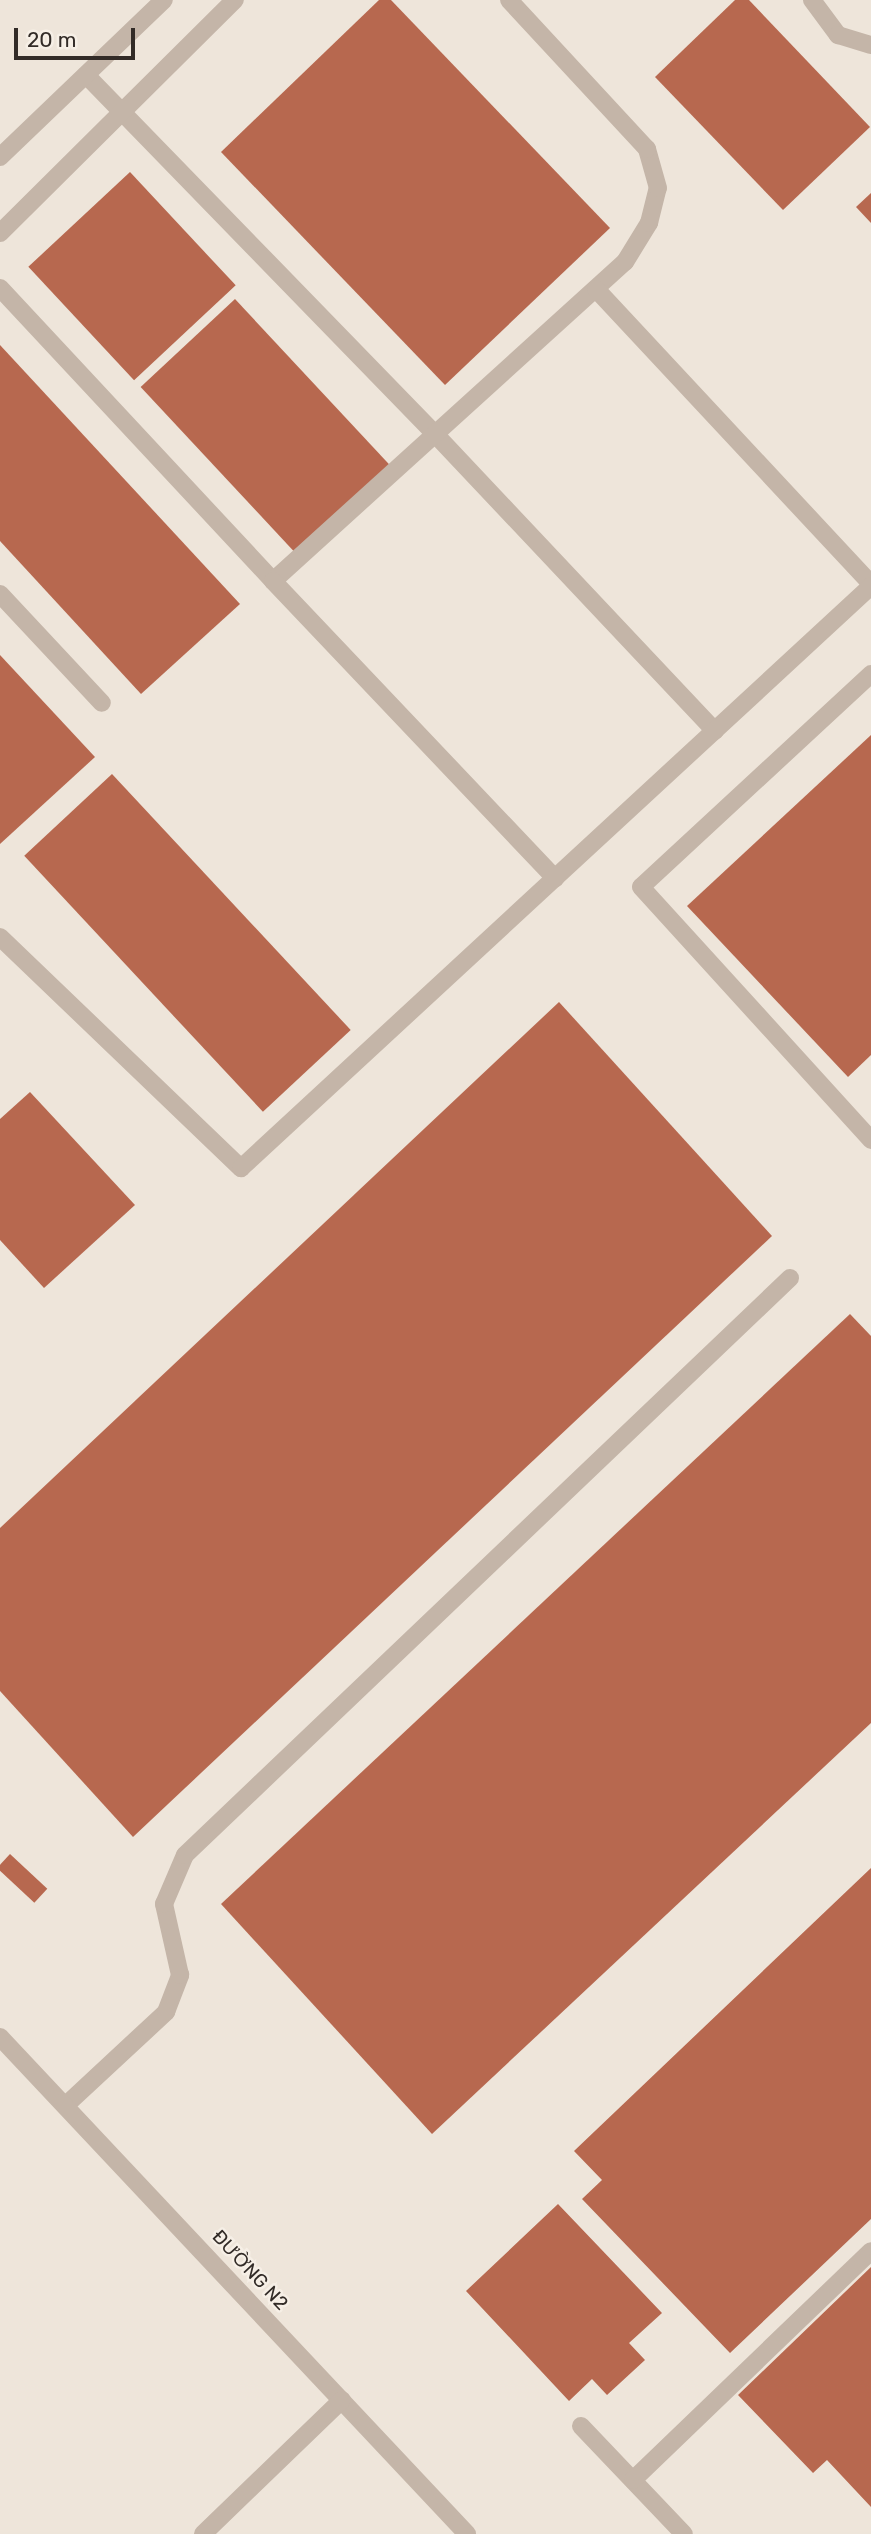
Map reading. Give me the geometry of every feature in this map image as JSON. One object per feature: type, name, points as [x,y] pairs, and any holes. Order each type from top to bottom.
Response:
[{"type":"street","points":[[0,157],[164,0]]},
{"type":"street","points":[[0,233],[235,0]]},
{"type":"street","points":[[273,581],[625,262],[649,223],[658,188],[647,149],[509,0]]},
{"type":"street","points":[[812,0],[838,35],[871,45]]},
{"type":"street","points":[[86,75],[435,434],[715,731]]},
{"type":"street","points":[[0,288],[555,878]]},
{"type":"street","points":[[0,937],[241,1168],[871,585],[596,289]]},
{"type":"street","points":[[0,594],[102,703]]},
{"type":"street","points":[[871,674],[641,887],[871,1140]]},
{"type":"street","points":[[66,2105],[166,2012],[180,1975],[164,1904],[185,1855],[790,1278]]},
{"type":"street","name":"ĐƯỜNG N2","points":[[0,2037],[467,2534]]},
{"type":"street","points":[[633,2480],[871,2251]]},
{"type":"street","points":[[203,2534],[342,2400]]},
{"type":"street","points":[[581,2426],[684,2534]]},
{"type":"building","points":[[379,0],[391,0],[610,228],[445,385],[221,152]]},
{"type":"building","points":[[735,0],[749,0],[870,127],[783,210],[655,77]]},
{"type":"building","points":[[130,172],[236,285],[134,380],[28,267]]},
{"type":"building","points":[[871,193],[871,223],[856,207]]},
{"type":"building","points":[[235,299],[393,468],[298,556],[141,387]]},
{"type":"building","points":[[0,345],[240,604],[141,694],[0,541]]},
{"type":"building","points":[[0,655],[95,757],[0,844]]},
{"type":"building","points":[[871,735],[871,1055],[848,1077],[687,906]]},
{"type":"building","points":[[112,774],[351,1030],[263,1112],[24,856]]},
{"type":"building","points":[[559,1002],[772,1236],[133,1837],[0,1691],[0,1528]]},
{"type":"building","points":[[30,1092],[135,1205],[44,1288],[0,1240],[0,1119]]},
{"type":"building","points":[[850,1314],[871,1336],[871,1723],[432,2134],[221,1904]]},
{"type":"building","points":[[10,1854],[47,1889],[34,1903],[0,1871],[0,1865]]},
{"type":"building","points":[[871,1868],[871,2219],[730,2353],[582,2199],[602,2180],[574,2151]]},
{"type":"building","points":[[558,2204],[662,2313],[629,2343],[645,2360],[607,2395],[592,2379],[569,2401],[466,2291]]},
{"type":"building","points":[[871,2267],[871,2507],[827,2460],[813,2473],[738,2395]]}]
